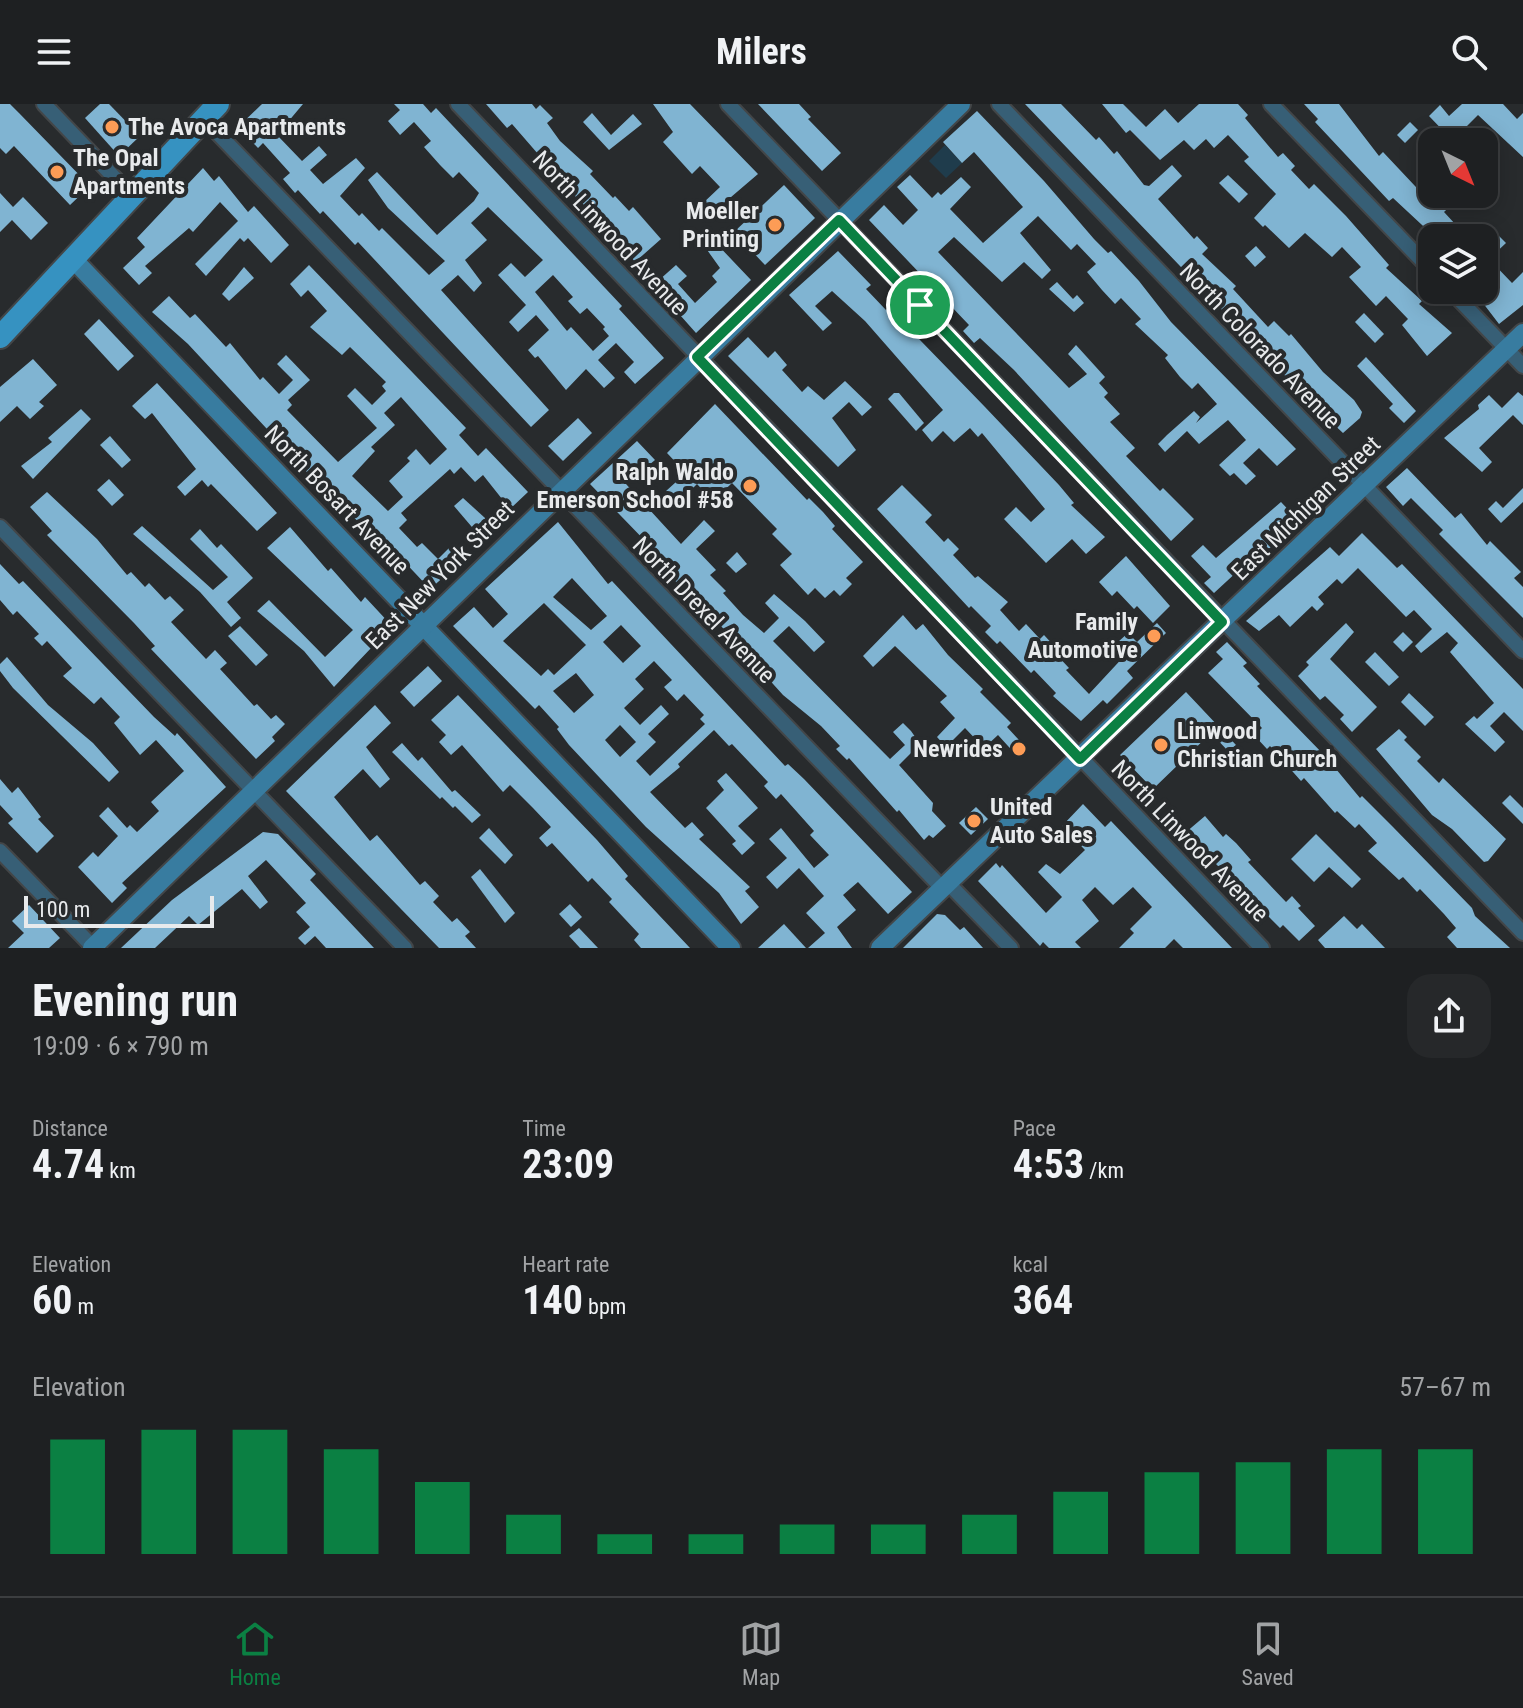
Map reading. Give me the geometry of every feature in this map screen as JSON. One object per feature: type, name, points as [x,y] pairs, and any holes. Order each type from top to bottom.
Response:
[{"type":"main road","name":"East New York Street","points":[[93,948],[559,491],[961,104]]},
{"type":"main road","points":[[1,333],[211,111]]},
{"type":"main road","name":"North Bosart Avenue","points":[[73,259],[731,948]]},
{"type":"main road","name":"East Michigan Street","points":[[880,948],[1523,333]]},
{"type":"street","points":[[44,104],[132,196]]},
{"type":"street","name":"North Linwood Avenue","points":[[458,104],[1262,948]]},
{"type":"street","points":[[728,104],[1523,933]]},
{"type":"street","name":"North Colorado Avenue","points":[[999,104],[1523,651]]},
{"type":"street","points":[[1271,104],[1418,256]]},
{"type":"street","name":"North Drexel Avenue","points":[[211,111],[559,491],[945,885],[1011,948]]},
{"type":"street","points":[[1464,304],[1523,366]]},
{"type":"street","points":[[0,527],[405,948]]},
{"type":"street","points":[[0,851],[93,948]]},
{"type":"shaded area","points":[[945,145],[962,163],[946,178],[929,161]]},
{"type":"building","points":[[0,104],[10,104],[90,186],[70,205],[14,146],[6,154],[0,148]]},
{"type":"building","name":"The Avoca Apartments","points":[[100,104],[109,104],[140,136],[119,156],[85,118]]},
{"type":"building","points":[[262,104],[303,104],[277,135],[302,161],[319,146],[327,155],[310,170],[323,184],[356,158],[365,168],[340,196],[359,216],[362,213],[379,231],[382,228],[429,275],[445,261],[388,208],[368,180],[377,172],[437,235],[474,201],[479,193],[459,172],[453,178],[440,165],[424,147],[431,141],[414,122],[400,135],[388,121],[400,110],[394,104],[423,104],[431,113],[436,108],[622,306],[619,309],[664,358],[635,384],[624,372],[634,362],[616,343],[598,360],[615,378],[604,388],[586,369],[566,390],[538,356],[535,358],[528,350],[549,330],[536,315],[518,332],[509,322],[526,305],[498,275],[511,263],[525,277],[543,260],[488,207],[471,223],[487,240],[465,260],[482,283],[474,292],[458,275],[441,290],[549,410],[531,427],[358,242],[355,245],[298,190],[295,193],[283,179],[290,173],[263,143],[258,148],[238,127]],"holes":[[[553,275],[573,297],[568,301],[580,314],[587,308],[605,327],[603,329],[609,336],[593,351],[571,327],[567,331],[535,292]]]},
{"type":"building","points":[[486,104],[532,104],[536,109],[540,105],[553,118],[547,123],[560,141],[593,171],[590,174],[613,198],[615,196],[629,211],[633,207],[661,239],[635,262],[592,207],[589,210],[512,124],[507,128]]},
{"type":"building","points":[[653,104],[690,104],[758,174],[710,215],[701,205],[720,187],[700,166],[692,174],[663,142],[673,132]]},
{"type":"building","points":[[758,104],[799,104],[811,117],[808,119],[841,153],[822,171]]},
{"type":"building","points":[[1025,104],[1061,104],[1096,140],[1099,137],[1114,154],[1117,151],[1144,185],[1149,186],[1172,165],[1182,176],[1158,199],[1194,239],[1197,236],[1208,248],[1202,254],[1236,286],[1233,289],[1268,327],[1274,321],[1289,336],[1291,334],[1323,372],[1354,400],[1362,412],[1360,418],[1343,433],[1313,405]]},
{"type":"building","points":[[1102,104],[1123,104],[1146,127],[1165,109],[1178,123],[1199,104],[1238,104],[1248,115],[1245,118],[1278,157],[1283,153],[1295,166],[1291,170],[1309,189],[1314,184],[1346,216],[1389,265],[1386,268],[1418,297],[1418,304],[1452,333],[1427,356],[1402,325],[1408,319],[1386,296],[1376,306],[1349,277],[1361,267],[1342,247],[1332,257],[1305,233],[1289,248],[1265,225],[1263,227],[1254,218],[1276,194],[1244,161],[1249,157],[1228,135],[1214,148],[1206,139],[1194,150],[1184,140],[1160,160],[1130,130],[1126,133]]},
{"type":"building","points":[[1304,104],[1339,104],[1379,156],[1383,152],[1418,189],[1418,208],[1448,208],[1444,212],[1455,224],[1421,224],[1393,198],[1389,201],[1315,122],[1318,119]]},
{"type":"building","points":[[1462,104],[1503,104],[1517,119],[1523,113],[1523,157],[1498,134],[1498,128],[1492,128],[1478,115],[1465,128],[1441,128],[1429,116],[1440,105],[1449,116]]},
{"type":"building","points":[[977,111],[1094,239],[1108,253],[1111,251],[1139,281],[1171,322],[1296,449],[1277,466],[1259,448],[1243,463],[1256,476],[1246,485],[1234,473],[1230,476],[1219,465],[1246,440],[1228,420],[1199,444],[1187,431],[1165,452],[1158,444],[1167,435],[1194,411],[1200,417],[1196,423],[1217,404],[1198,383],[1192,389],[1180,377],[1165,358],[1168,355],[1135,324],[1141,319],[1121,298],[1115,304],[1102,290],[1087,272],[1096,264],[1077,244],[1071,250],[1038,216],[1020,233],[1051,270],[1042,279],[1024,262],[1002,282],[954,237],[938,252],[1069,388],[1087,374],[1068,354],[1076,345],[1105,377],[1099,383],[1108,393],[1104,397],[1120,414],[1110,422],[1135,448],[1126,456],[1160,491],[1163,488],[1194,519],[1171,541],[1014,370],[980,338],[974,343],[963,331],[969,325],[869,220],[884,205],[903,225],[918,210],[897,187],[910,175],[932,198],[938,192],[941,195],[961,177],[971,187],[950,209],[983,243],[1023,207],[974,152],[962,163],[943,142]]},
{"type":"building","points":[[592,113],[611,135],[633,114],[642,124],[609,150],[583,122]]},
{"type":"building","points":[[1410,122],[1418,130],[1405,143],[1397,135]]},
{"type":"building","points":[[203,168],[214,181],[219,176],[248,212],[254,206],[289,245],[271,263],[248,238],[244,242],[240,238],[206,276],[195,264],[238,221],[220,202],[193,232],[189,228],[145,266],[152,273],[139,285],[123,268],[145,247],[137,238]]},
{"type":"building","points":[[1228,175],[1248,194],[1239,203],[1219,183]]},
{"type":"building","name":"Moeller Printing","points":[[784,185],[815,218],[765,265],[734,232]]},
{"type":"building","points":[[0,193],[13,207],[23,197],[48,223],[31,240],[12,220],[0,232]]},
{"type":"building","points":[[1498,235],[1506,243],[1498,251]]},
{"type":"building","points":[[713,240],[751,280],[696,333],[672,306],[677,301],[658,281],[676,265],[687,276],[678,284],[695,303],[717,282],[712,276],[720,268],[705,247]]},
{"type":"building","points":[[1256,246],[1266,257],[1255,267],[1245,256]]},
{"type":"building","points":[[838,251],[871,285],[866,289],[886,310],[888,307],[985,407],[1059,485],[1074,503],[1071,505],[1105,537],[1086,554],[1072,539],[1046,563],[1004,519],[1016,507],[1031,522],[1045,509],[982,433],[978,437],[970,428],[954,442],[943,431],[932,442],[922,430],[943,410],[865,321],[832,291],[815,306],[832,323],[823,331],[789,295]]},
{"type":"building","points":[[309,265],[466,428],[459,435],[478,456],[486,448],[528,492],[510,509],[483,475],[475,482],[461,467],[454,474],[450,469],[401,513],[407,520],[399,528],[417,547],[422,543],[438,559],[450,547],[463,560],[430,589],[399,556],[394,560],[332,494],[330,497],[188,344],[152,312],[169,296],[190,318],[195,314],[226,347],[230,343],[260,380],[263,377],[279,394],[293,380],[277,364],[286,355],[310,380],[288,400],[292,405],[287,410],[338,462],[377,428],[347,396],[355,388],[372,405],[386,391],[382,386],[386,382],[350,347],[342,355],[310,327],[327,311],[308,290],[301,297],[290,284]],"holes":[[[401,397],[447,449],[430,465],[416,449],[407,458],[410,461],[389,481],[403,497],[388,511],[352,476],[375,451],[371,447],[395,425],[384,413]]]},
{"type":"building","points":[[244,267],[254,278],[229,301],[222,294]]},
{"type":"building","points":[[1498,268],[1512,283],[1523,272],[1523,305],[1499,324],[1484,304],[1498,304]]},
{"type":"building","points":[[1057,282],[1073,299],[1077,295],[1084,303],[1074,312],[1049,289]]},
{"type":"building","points":[[1364,313],[1384,334],[1375,343],[1355,322]]},
{"type":"building","points":[[99,319],[134,356],[118,371],[84,334]]},
{"type":"building","points":[[748,337],[768,358],[775,351],[787,365],[782,370],[802,392],[808,386],[824,400],[845,381],[872,407],[862,416],[849,402],[832,418],[856,450],[838,467],[728,356]]},
{"type":"building","points":[[1366,357],[1416,411],[1404,423],[1389,408],[1393,404],[1357,366]]},
{"type":"building","points":[[33,359],[57,385],[39,402],[44,406],[30,419],[17,406],[0,422],[0,387]]},
{"type":"building","points":[[157,383],[277,513],[257,531],[211,484],[208,487],[202,480],[185,496],[177,487],[196,469],[152,413],[145,419],[132,406]]},
{"type":"building","points":[[1518,392],[1523,396],[1523,425],[1513,415],[1479,448],[1492,462],[1482,472],[1444,438],[1479,409],[1478,405],[1489,395],[1502,408]]},
{"type":"building","points":[[899,393],[924,423],[916,431],[888,399]]},
{"type":"building","points":[[715,404],[807,500],[809,498],[823,512],[835,526],[832,529],[863,562],[846,578],[852,584],[840,596],[834,590],[825,598],[815,588],[808,595],[780,565],[792,554],[772,534],[777,529],[732,483],[713,501],[697,484],[678,503],[666,491],[686,473],[667,453]]},
{"type":"building","points":[[81,409],[91,419],[33,479],[21,466],[52,442],[48,438]]},
{"type":"building","points":[[578,418],[592,433],[563,461],[548,446]]},
{"type":"building","points":[[110,436],[131,460],[122,468],[100,445]]},
{"type":"building","points":[[637,441],[655,460],[626,484],[681,544],[704,520],[715,531],[696,549],[716,570],[710,575],[743,615],[764,633],[779,618],[765,603],[774,594],[805,621],[825,642],[814,652],[789,626],[773,641],[890,759],[905,745],[893,732],[903,723],[911,731],[920,744],[899,765],[933,803],[932,811],[946,826],[933,838],[929,835],[924,840],[849,758],[847,760],[836,749],[840,746],[821,726],[783,695],[721,626],[659,565],[662,562],[651,547],[590,484]]},
{"type":"building","points":[[1407,468],[1455,518],[1461,513],[1487,545],[1490,541],[1521,572],[1514,578],[1523,587],[1523,618],[1439,534],[1443,530],[1411,498],[1403,506],[1386,487]]},
{"type":"building","points":[[109,479],[124,495],[112,506],[97,490]]},
{"type":"building","points":[[902,485],[932,515],[925,522],[944,542],[948,538],[959,549],[953,555],[975,578],[978,576],[1008,602],[1000,610],[1019,631],[1026,624],[1040,639],[1044,635],[1069,668],[1066,670],[1089,694],[1128,652],[1118,642],[1128,633],[1137,642],[1157,623],[1166,633],[1127,671],[1133,678],[1107,704],[1103,700],[1081,721],[1053,696],[1056,693],[1034,670],[1031,673],[1000,641],[997,644],[985,632],[991,626],[971,606],[969,608],[877,509]]},
{"type":"building","points":[[1523,488],[1523,502],[1501,523],[1488,509],[1496,501],[1503,508]]},
{"type":"building","points":[[47,492],[97,539],[127,575],[131,572],[145,587],[149,583],[165,600],[170,596],[184,610],[171,622],[206,659],[215,650],[227,663],[220,669],[254,706],[257,704],[271,719],[276,715],[285,724],[272,737],[275,741],[256,759],[151,649],[155,646],[134,623],[47,535],[52,531],[30,507]]},
{"type":"building","points":[[463,498],[496,528],[483,540],[454,506]]},
{"type":"building","points":[[1281,502],[1299,521],[1243,573],[1240,569],[1214,593],[1204,583],[1211,577],[1191,556],[1203,545],[1216,558]]},
{"type":"building","points":[[558,522],[608,584],[612,581],[785,766],[788,764],[804,779],[912,892],[888,914],[858,882],[843,895],[856,910],[837,927],[852,948],[808,948],[825,933],[806,913],[824,896],[799,868],[777,889],[766,877],[787,858],[769,839],[781,828],[814,868],[829,855],[810,835],[814,831],[781,794],[776,799],[764,786],[768,782],[732,744],[729,746],[714,730],[678,764],[680,767],[650,792],[685,828],[692,822],[704,835],[699,839],[750,887],[745,891],[759,907],[741,924],[719,893],[646,827],[569,745],[557,729],[559,727],[539,705],[535,709],[453,626],[474,607],[493,628],[508,614],[485,589]],"holes":[[[572,578],[607,616],[591,630],[553,597]],[[544,603],[586,645],[554,675],[548,669],[541,676],[503,641]],[[621,625],[641,646],[623,663],[603,642]],[[654,661],[672,680],[664,687],[677,701],[684,694],[704,715],[700,719],[705,724],[650,776],[636,761],[656,742],[648,734],[669,714],[661,705],[640,725],[624,708],[644,689],[635,679]],[[576,673],[594,695],[574,713],[553,691]],[[620,725],[636,742],[620,757],[605,740]]]},
{"type":"building","points":[[142,526],[213,590],[228,577],[190,539],[200,529],[217,548],[221,544],[253,578],[227,602],[241,618],[231,627],[200,592],[133,534]]},
{"type":"building","points":[[290,527],[328,571],[331,568],[361,602],[365,597],[392,626],[334,687],[304,651],[257,611],[269,600],[325,657],[353,630],[267,548]]},
{"type":"building","points":[[1362,533],[1397,568],[1402,564],[1523,689],[1523,731],[1504,712],[1490,726],[1505,742],[1495,752],[1465,724],[1474,716],[1477,719],[1494,703],[1450,652],[1458,643],[1447,632],[1421,653],[1415,646],[1432,629],[1414,610],[1406,617],[1358,568],[1342,584],[1337,579],[1318,597],[1324,604],[1317,611],[1312,606],[1290,627],[1279,615],[1259,631],[1246,621],[1330,547],[1339,556]]},
{"type":"building","points":[[737,552],[747,564],[736,573],[726,563]]},
{"type":"building","points":[[1126,556],[1170,606],[1153,623],[1137,606],[1134,609],[1117,591],[1112,596],[1099,582]]},
{"type":"building","points":[[0,564],[19,584],[23,581],[154,717],[175,736],[177,733],[226,787],[122,883],[127,888],[112,903],[78,867],[93,852],[98,857],[118,836],[99,816],[108,807],[127,828],[130,825],[137,832],[159,811],[151,802],[184,771],[156,740],[140,755],[114,723],[120,717],[101,697],[94,704],[63,676],[72,668],[47,641],[42,646],[34,638],[39,634],[17,611],[13,615],[0,600]]},
{"type":"building","points":[[903,615],[916,630],[923,624],[948,655],[983,689],[980,692],[1011,723],[1007,727],[1028,750],[1019,758],[998,735],[984,748],[965,728],[946,747],[937,737],[955,718],[940,702],[947,696],[895,646],[873,667],[863,656]]},
{"type":"building","points":[[1346,623],[1354,632],[1330,659],[1377,707],[1352,732],[1340,719],[1344,715],[1325,696],[1320,700],[1298,676],[1309,665],[1306,662]]},
{"type":"building","points":[[240,626],[268,655],[256,666],[228,636]]},
{"type":"building","points":[[1403,632],[1413,642],[1403,652],[1393,642]]},
{"type":"building","points":[[1227,642],[1247,663],[1243,666],[1260,684],[1257,686],[1326,757],[1360,798],[1362,796],[1393,827],[1472,908],[1475,916],[1510,948],[1457,948],[1447,937],[1456,928],[1420,889],[1417,892],[1403,877],[1399,880],[1368,851],[1377,843],[1359,824],[1355,828],[1337,811],[1335,813],[1304,778],[1301,781],[1270,746],[1267,749],[1254,735],[1262,728],[1208,673],[1223,659],[1216,652]]},
{"type":"building","points":[[1375,652],[1399,677],[1389,686],[1365,662]]},
{"type":"building","points":[[7,657],[48,705],[93,743],[119,772],[109,782],[13,688],[0,671],[0,664]]},
{"type":"building","points":[[428,666],[442,681],[414,707],[400,692]]},
{"type":"building","points":[[1186,692],[1236,745],[1229,752],[1211,733],[1153,789],[1120,755]]},
{"type":"building","points":[[1409,693],[1434,717],[1425,726],[1401,702]]},
{"type":"building","points":[[458,695],[597,840],[628,876],[625,879],[690,948],[641,948],[634,940],[639,934],[609,902],[612,899],[592,878],[588,882],[552,843],[547,847],[539,838],[551,827],[533,808],[510,785],[503,792],[462,745],[451,755],[439,742],[446,735],[431,720]]},
{"type":"building","points":[[375,705],[391,723],[366,747],[390,779],[380,788],[363,769],[334,797],[370,841],[377,835],[420,885],[425,881],[439,896],[433,902],[452,922],[457,918],[470,932],[465,936],[476,948],[439,948],[286,791]]},
{"type":"building","points":[[1399,729],[1407,737],[1404,740],[1421,757],[1417,761],[1439,783],[1443,778],[1506,839],[1488,861],[1484,862],[1452,829],[1432,815],[1376,749]]},
{"type":"building","points":[[402,743],[418,761],[422,757],[452,792],[455,790],[481,815],[472,823],[455,806],[453,808],[442,797],[440,799],[392,752]]},
{"type":"building","points":[[726,773],[758,808],[738,826],[755,843],[742,855],[732,844],[736,841],[706,808],[724,790],[717,781]]},
{"type":"building","points":[[0,779],[12,793],[18,787],[41,817],[38,819],[54,836],[37,853],[8,823],[13,819],[0,805]]},
{"type":"building","points":[[1510,795],[1523,808],[1523,824],[1502,803]]},
{"type":"building","points":[[1083,804],[1105,827],[1111,821],[1232,948],[1183,948],[1174,939],[1165,948],[1119,948],[1134,933],[1130,929],[1152,907],[1133,887],[1113,905],[1095,887],[1082,900],[1099,921],[1075,942],[1081,948],[1049,948],[1043,942],[1040,946],[978,881],[996,863],[1000,868],[1002,865],[1046,913],[1062,897],[1038,872],[1046,864],[1060,874],[1085,850],[1062,826]]},
{"type":"building","name":"United Auto Sales","points":[[976,807],[988,819],[971,835],[959,823]]},
{"type":"building","points":[[1205,816],[1223,837],[1226,834],[1236,843],[1251,860],[1248,862],[1286,902],[1292,896],[1301,906],[1298,908],[1315,926],[1299,941],[1283,925],[1280,928],[1185,833]]},
{"type":"building","points":[[489,828],[513,855],[505,864],[479,838]]},
{"type":"building","points":[[263,832],[278,834],[316,874],[310,880],[374,948],[326,948],[315,936],[305,945],[298,938],[310,927],[296,912],[306,903],[266,860],[248,876],[268,902],[260,909],[242,889],[198,925],[189,916],[155,948],[121,948],[172,900]]},
{"type":"building","points":[[1316,834],[1361,879],[1352,888],[1329,867],[1314,882],[1291,859]]},
{"type":"building","points":[[480,869],[515,913],[505,923],[471,877]]},
{"type":"building","points":[[570,904],[582,917],[571,927],[559,914]]},
{"type":"building","points":[[29,905],[60,938],[49,948],[8,948],[24,933],[12,921]]},
{"type":"building","points":[[937,914],[945,915],[960,930],[964,927],[983,948],[903,948]]},
{"type":"building","points":[[1344,916],[1357,929],[1362,924],[1385,948],[1325,948],[1318,940]]},
{"type":"building","points":[[784,924],[806,948],[758,948]]},
{"type":"building","points":[[579,928],[598,948],[580,948],[569,936]]},
{"type":"place","name":"The Avoca Apartments","points":[[112,127]]},
{"type":"place","name":"The Opal Apartments","points":[[57,172]]},
{"type":"place","name":"Moeller Printing","points":[[775,225]]},
{"type":"place","name":"Ralph Waldo Emerson School #58","points":[[750,486]]},
{"type":"place","name":"Family Automotive","points":[[1154,636]]},
{"type":"place","name":"Linwood Christian Church","points":[[1161,745]]},
{"type":"place","name":"Newrides","points":[[1019,749]]},
{"type":"place","name":"United Auto Sales","points":[[974,821]]},
{"type":"route","points":[[839,220],[920,305],[1222,622],[1080,759],[697,357],[839,220]]}]
